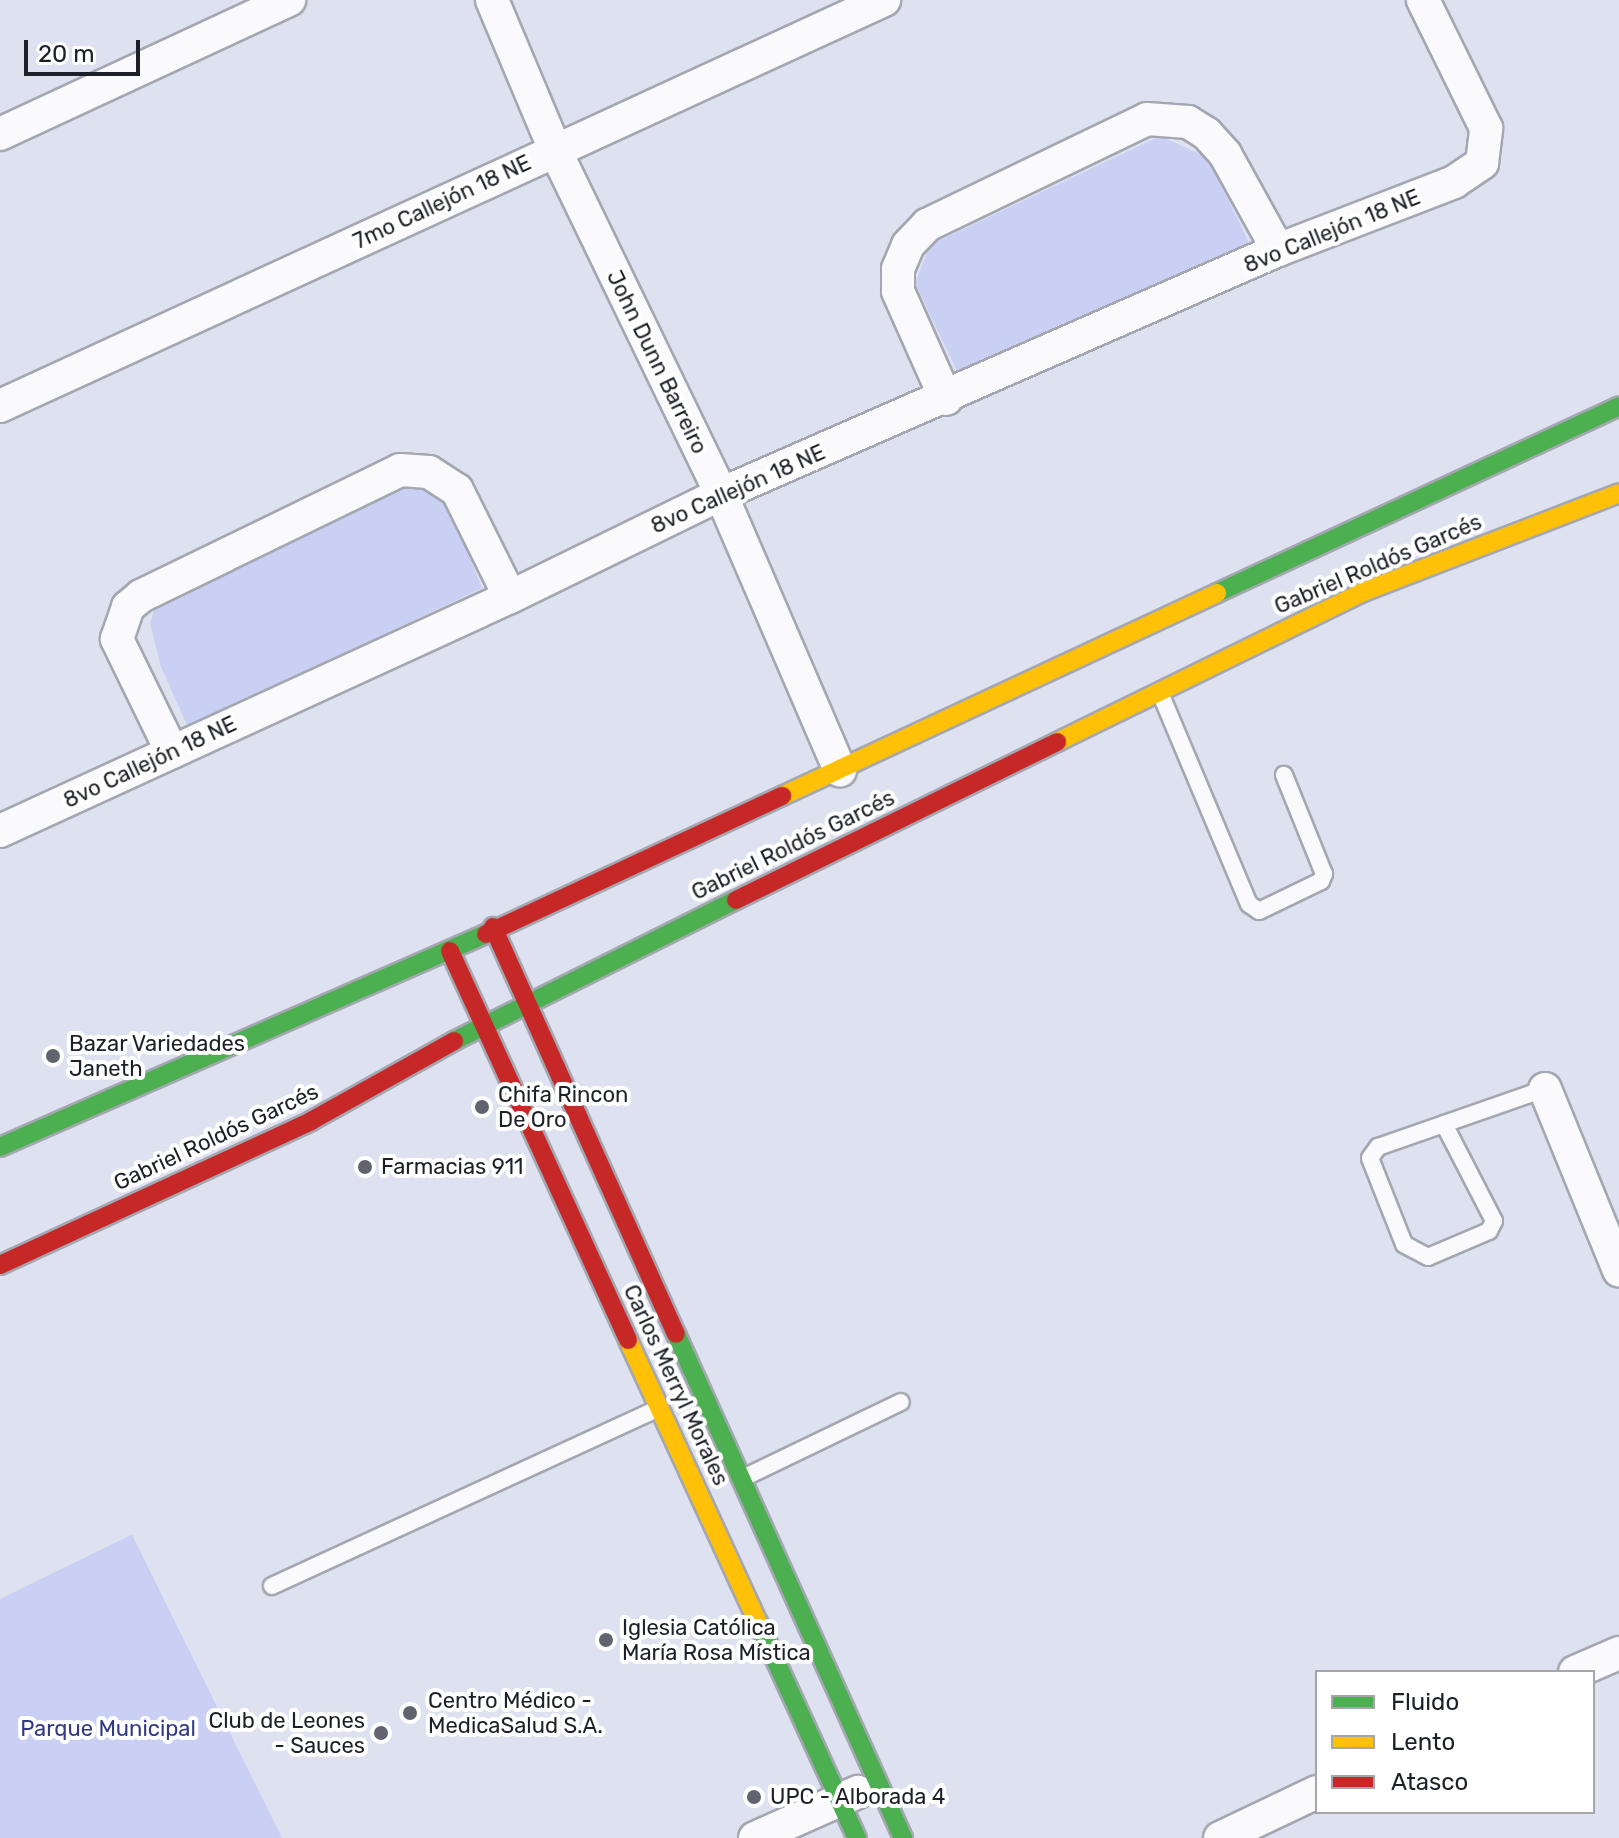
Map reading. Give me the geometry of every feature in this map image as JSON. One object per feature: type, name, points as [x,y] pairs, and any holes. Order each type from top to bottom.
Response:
[{"type":"main road","name":"Gabriel Roldós Garcés","points":[[0,1147],[450,951],[493,927],[840,770],[1619,406]]},
{"type":"main road","name":"Gabriel Roldós Garcés","points":[[0,1265],[311,1121],[484,1024],[1363,592],[1619,493]]},
{"type":"main road","name":"Carlos Merryl Morales","points":[[493,927],[528,1004],[722,1489],[857,1838]]},
{"type":"main road","name":"Carlos Merryl Morales","points":[[450,951],[660,1408],[722,1489],[878,1783],[903,1838]]},
{"type":"street","points":[[0,134],[289,0]]},
{"type":"street","name":"John Dunn Barreiro","points":[[492,0],[555,150],[721,494],[840,770]]},
{"type":"street","name":"7mo Callejón 18 NE","points":[[0,406],[884,0]]},
{"type":"street","name":"8vo Callejón 18 NE","points":[[0,831],[510,597],[721,494],[946,399],[1278,250],[1454,182],[1482,163],[1486,128],[1423,0]]},
{"type":"street","points":[[946,399],[898,291],[898,269],[908,245],[927,225],[1147,119],[1177,119],[1207,134],[1225,154],[1278,250]]},
{"type":"street","points":[[172,752],[117,639],[128,607],[141,596],[400,470],[429,472],[457,490],[510,597]]},
{"type":"street","points":[[1545,1089],[1619,1270]]},
{"type":"street","points":[[1580,1670],[1619,1653]]},
{"type":"street","points":[[755,1838],[878,1783]]},
{"type":"street","points":[[1220,1838],[1315,1793]]},
{"type":"lane","points":[[1159,690],[1249,904],[1259,911],[1321,881],[1324,874],[1284,775]]},
{"type":"lane","points":[[1444,1124],[1494,1221],[1489,1231],[1428,1257],[1404,1244],[1369,1166],[1378,1147],[1444,1124],[1545,1089]]},
{"type":"lane","points":[[722,1489],[901,1402]]},
{"type":"lane","points":[[272,1586],[660,1408]]},
{"type":"green space","points":[[1160,136],[1208,158],[1250,245],[960,377],[915,283],[930,245]]},
{"type":"green space","points":[[401,480],[428,483],[448,505],[482,588],[188,727],[161,667],[150,623],[159,597]]},
{"type":"green space","name":"Parque Municipal","points":[[132,1535],[282,1838],[0,1838],[0,1599]]},
{"type":"traffic: fast","points":[[1217,593],[1619,406]]},
{"type":"traffic: fast","points":[[454,1041],[736,900]]},
{"type":"traffic: fast","points":[[0,1147],[486,934]]},
{"type":"traffic: fast","points":[[676,1334],[903,1838]]},
{"type":"traffic: fast","points":[[758,1622],[857,1838]]},
{"type":"traffic: slow","points":[[1057,742],[1363,592],[1619,493]]},
{"type":"traffic: slow","points":[[782,796],[1217,593]]},
{"type":"traffic: slow","points":[[628,1340],[758,1622]]},
{"type":"traffic: jam","points":[[736,900],[1057,742]]},
{"type":"traffic: jam","points":[[486,934],[782,796]]},
{"type":"traffic: jam","points":[[493,927],[676,1334]]},
{"type":"traffic: jam","points":[[450,951],[628,1340]]},
{"type":"traffic: jam","points":[[0,1265],[311,1121],[454,1041]]},
{"type":"place","name":"Bazar Variedades Janeth","points":[[53,1056]]},
{"type":"place","name":"Chifa Rincon De Oro","points":[[482,1107]]},
{"type":"place","name":"Farmacias 911","points":[[365,1167]]},
{"type":"place","name":"Iglesia Católica María Rosa Mística","points":[[606,1640]]},
{"type":"place","name":"Centro Médico - MedicaSalud S.A.","points":[[410,1713]]},
{"type":"place","name":"Club de Leones - Sauces","points":[[381,1733]]},
{"type":"place","name":"UPC - Alborada 4","points":[[754,1797]]}]
